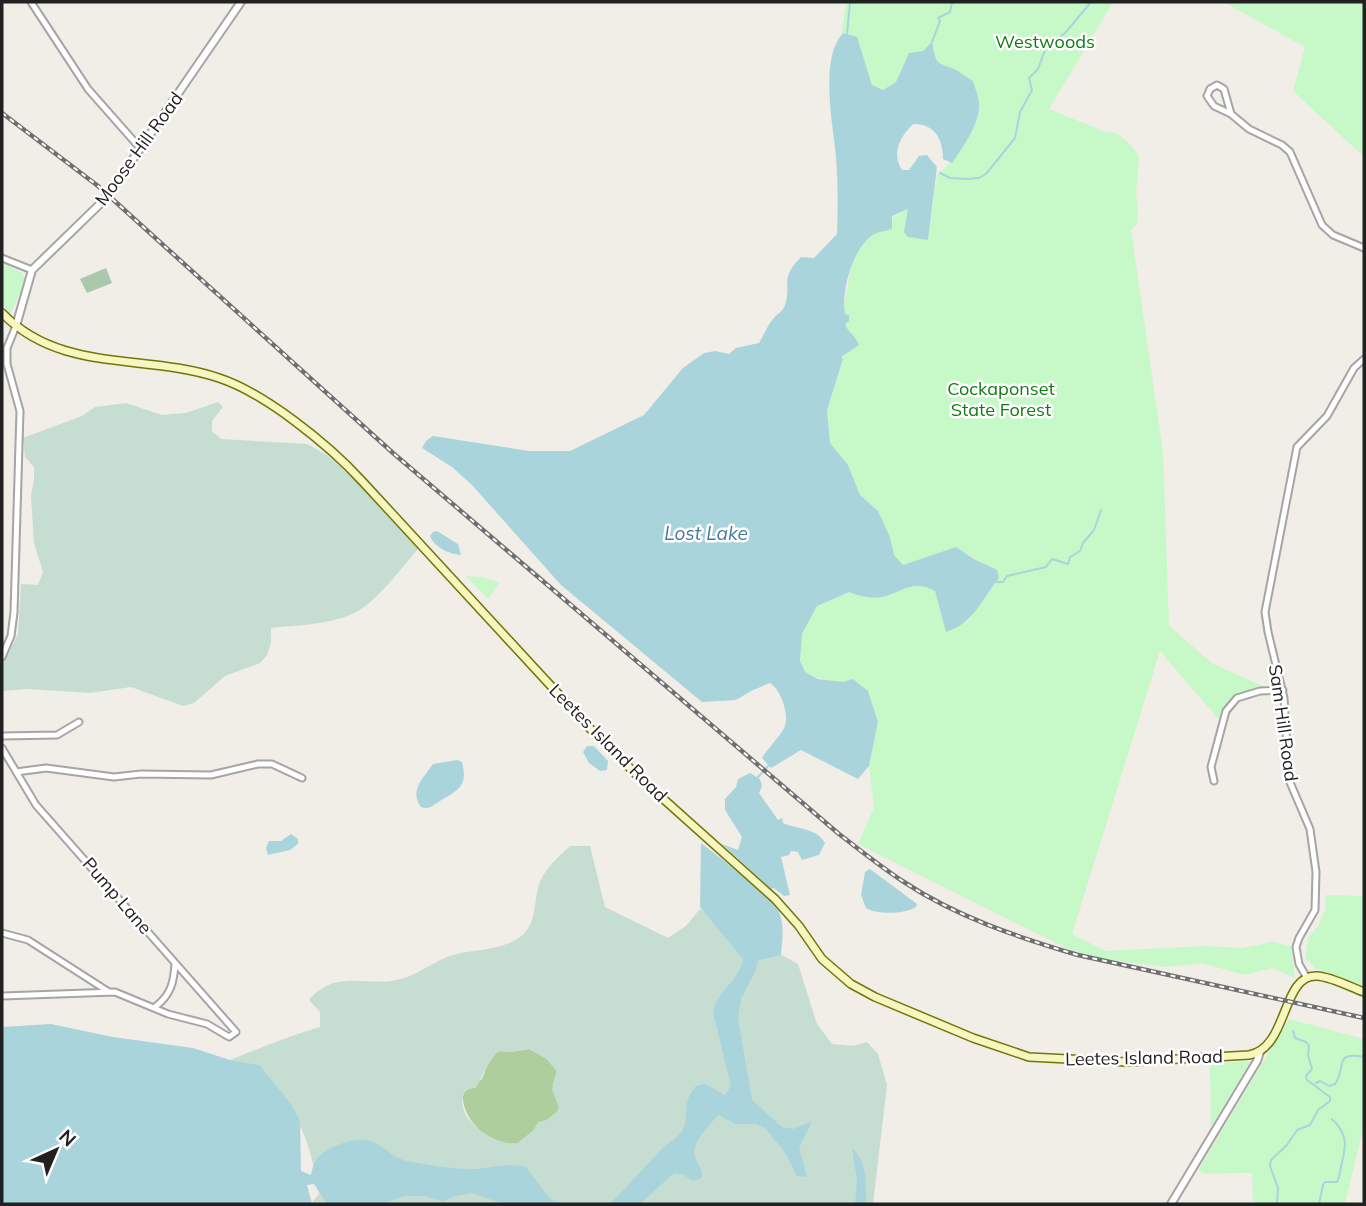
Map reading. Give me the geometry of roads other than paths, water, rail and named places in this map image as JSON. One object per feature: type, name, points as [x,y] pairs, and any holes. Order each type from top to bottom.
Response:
[{"type":"main road","name":"Leetes Island Road","points":[[2,313],[16,326],[44,344],[80,356],[190,371],[220,378],[253,395],[317,439],[362,481],[598,737],[775,899],[791,915],[822,959],[863,991],[998,1048],[1040,1059],[1164,1061],[1261,1052]]},
{"type":"main road","points":[[1261,1052],[1282,1021],[1294,990],[1307,978],[1322,977],[1364,992]]},
{"type":"street","points":[[31,2],[88,89],[140,148]]},
{"type":"street","name":"Moose Hill Road","points":[[16,326],[32,270],[111,191],[241,2]]},
{"type":"street","points":[[1231,114],[1227,107],[1226,90],[1217,85],[1211,88],[1207,94],[1214,106],[1290,152],[1322,225],[1333,235],[1364,248]]},
{"type":"street","points":[[2,258],[32,270]]},
{"type":"street","points":[[2,657],[11,636],[14,612],[20,411],[4,348],[16,326]]},
{"type":"street","name":"Sam Hill Road","points":[[1307,978],[1299,964],[1296,947],[1315,910],[1317,881],[1310,829],[1289,780],[1283,690],[1265,616],[1296,451],[1301,440],[1327,416],[1354,368],[1364,359]]},
{"type":"street","points":[[1214,781],[1211,767],[1226,711],[1237,698],[1260,691],[1283,690]]},
{"type":"street","points":[[2,736],[57,734],[79,722]]},
{"type":"street","name":"Pump Lane","points":[[2,748],[36,805],[236,1032],[229,1037],[206,1024],[168,1014],[155,1007]]},
{"type":"street","points":[[16,772],[46,768],[114,777],[141,774],[211,775],[258,764],[272,764],[302,778]]},
{"type":"street","points":[[2,933],[28,940],[109,992],[155,1007],[163,1001],[173,986],[175,963]]},
{"type":"street","points":[[2,996],[109,992]]},
{"type":"street","points":[[1171,1204],[1261,1052]]},
{"type":"water","name":"Lost Lake","points":[[843,33],[857,37],[872,85],[883,90],[896,82],[909,53],[923,51],[932,42],[935,57],[939,62],[973,81],[979,99],[979,110],[970,134],[952,163],[943,159],[936,134],[921,124],[913,124],[898,146],[897,157],[902,170],[909,170],[919,156],[927,155],[937,167],[928,240],[908,237],[904,232],[908,209],[892,216],[892,229],[871,236],[853,261],[846,283],[844,305],[849,321],[845,324],[859,345],[841,357],[843,359],[827,410],[830,443],[848,465],[860,495],[878,511],[890,537],[894,555],[903,565],[956,547],[997,570],[999,578],[970,617],[946,632],[935,591],[920,586],[878,598],[849,592],[817,606],[802,634],[800,661],[805,672],[818,679],[843,682],[853,679],[868,691],[878,722],[869,766],[858,779],[801,750],[771,768],[762,758],[783,730],[786,712],[778,692],[770,683],[736,700],[702,702],[561,585],[472,485],[452,467],[422,448],[433,436],[529,451],[570,451],[644,415],[683,368],[704,353],[715,351],[729,354],[736,348],[759,343],[770,323],[784,307],[788,276],[794,265],[801,257],[814,258],[837,234],[837,176],[829,75],[836,44]]},
{"type":"water","points":[[437,531],[458,544],[461,555],[438,547],[430,536]]},
{"type":"water","points":[[587,746],[594,746],[608,761],[607,770],[600,771],[589,763],[583,752]]},
{"type":"water","points":[[457,760],[462,762],[464,770],[460,786],[431,807],[421,807],[416,795],[417,790],[433,764]]},
{"type":"water","points":[[750,773],[760,779],[762,786],[759,793],[778,820],[782,818],[783,823],[812,831],[825,843],[819,855],[802,860],[798,852],[791,851],[789,855],[781,857],[790,895],[784,896],[774,888],[771,889],[722,844],[738,850],[742,837],[725,810],[725,799],[736,787],[738,779]]},
{"type":"water","points":[[291,834],[298,839],[298,844],[290,850],[268,855],[266,848],[269,841],[281,841]]},
{"type":"water","points":[[701,843],[766,896],[781,917],[781,955],[758,960],[756,970],[741,999],[738,1019],[752,1100],[782,1127],[793,1129],[812,1121],[799,1148],[807,1177],[797,1176],[786,1154],[766,1129],[757,1124],[736,1124],[718,1115],[696,1145],[695,1156],[702,1178],[693,1181],[674,1173],[640,1204],[607,1204],[682,1131],[688,1099],[696,1086],[705,1084],[725,1095],[731,1086],[713,1012],[719,998],[741,967],[743,959],[700,907]]},
{"type":"water","points":[[870,869],[917,904],[916,907],[891,913],[866,908],[861,895],[865,872]]},
{"type":"water","points":[[51,1024],[113,1037],[193,1048],[230,1060],[260,1065],[290,1103],[300,1121],[301,1171],[311,1175],[315,1162],[324,1152],[348,1142],[366,1140],[400,1159],[424,1164],[469,1169],[507,1165],[526,1167],[550,1199],[561,1203],[592,1204],[504,1204],[471,1193],[451,1197],[444,1202],[425,1196],[404,1196],[383,1204],[327,1204],[314,1184],[307,1185],[312,1204],[2,1204],[2,1027]]},
{"type":"water","points":[[852,1148],[863,1167],[866,1204],[855,1204],[857,1181]]},
{"type":"waterway","points":[[847,34],[850,2]]},
{"type":"waterway","points":[[932,42],[940,21],[938,18],[950,12],[952,2]]},
{"type":"waterway","points":[[940,173],[950,178],[967,179],[986,174],[1015,138],[1020,112],[1032,90],[1029,78],[1038,69],[1045,50],[1066,32],[1091,2]]},
{"type":"waterway","points":[[996,582],[1003,582],[1007,576],[1046,567],[1052,559],[1068,564],[1070,557],[1080,551],[1094,530],[1101,510]]},
{"type":"waterway","points":[[758,777],[769,765]]},
{"type":"waterway","points":[[1277,1204],[1278,1188],[1270,1166],[1271,1160],[1287,1145],[1297,1130],[1310,1125],[1318,1110],[1330,1101],[1330,1097],[1307,1080],[1306,1076],[1312,1069],[1308,1055],[1309,1046],[1295,1038],[1293,1031]]},
{"type":"waterway","points":[[1316,1083],[1320,1081],[1329,1086],[1335,1084],[1344,1058],[1364,1057]]},
{"type":"waterway","points":[[1319,1204],[1325,1182],[1337,1182],[1344,1153],[1343,1133],[1332,1119]]},
{"type":"railway","points":[[2,113],[98,186],[393,453],[839,834],[904,882],[945,906],[988,925],[1078,955],[1364,1018]]},
{"type":"park label","name":"Westwoods","points":[[1045,42]]},
{"type":"park label","name":"Cockaponset State Forest","points":[[1001,399]]}]
